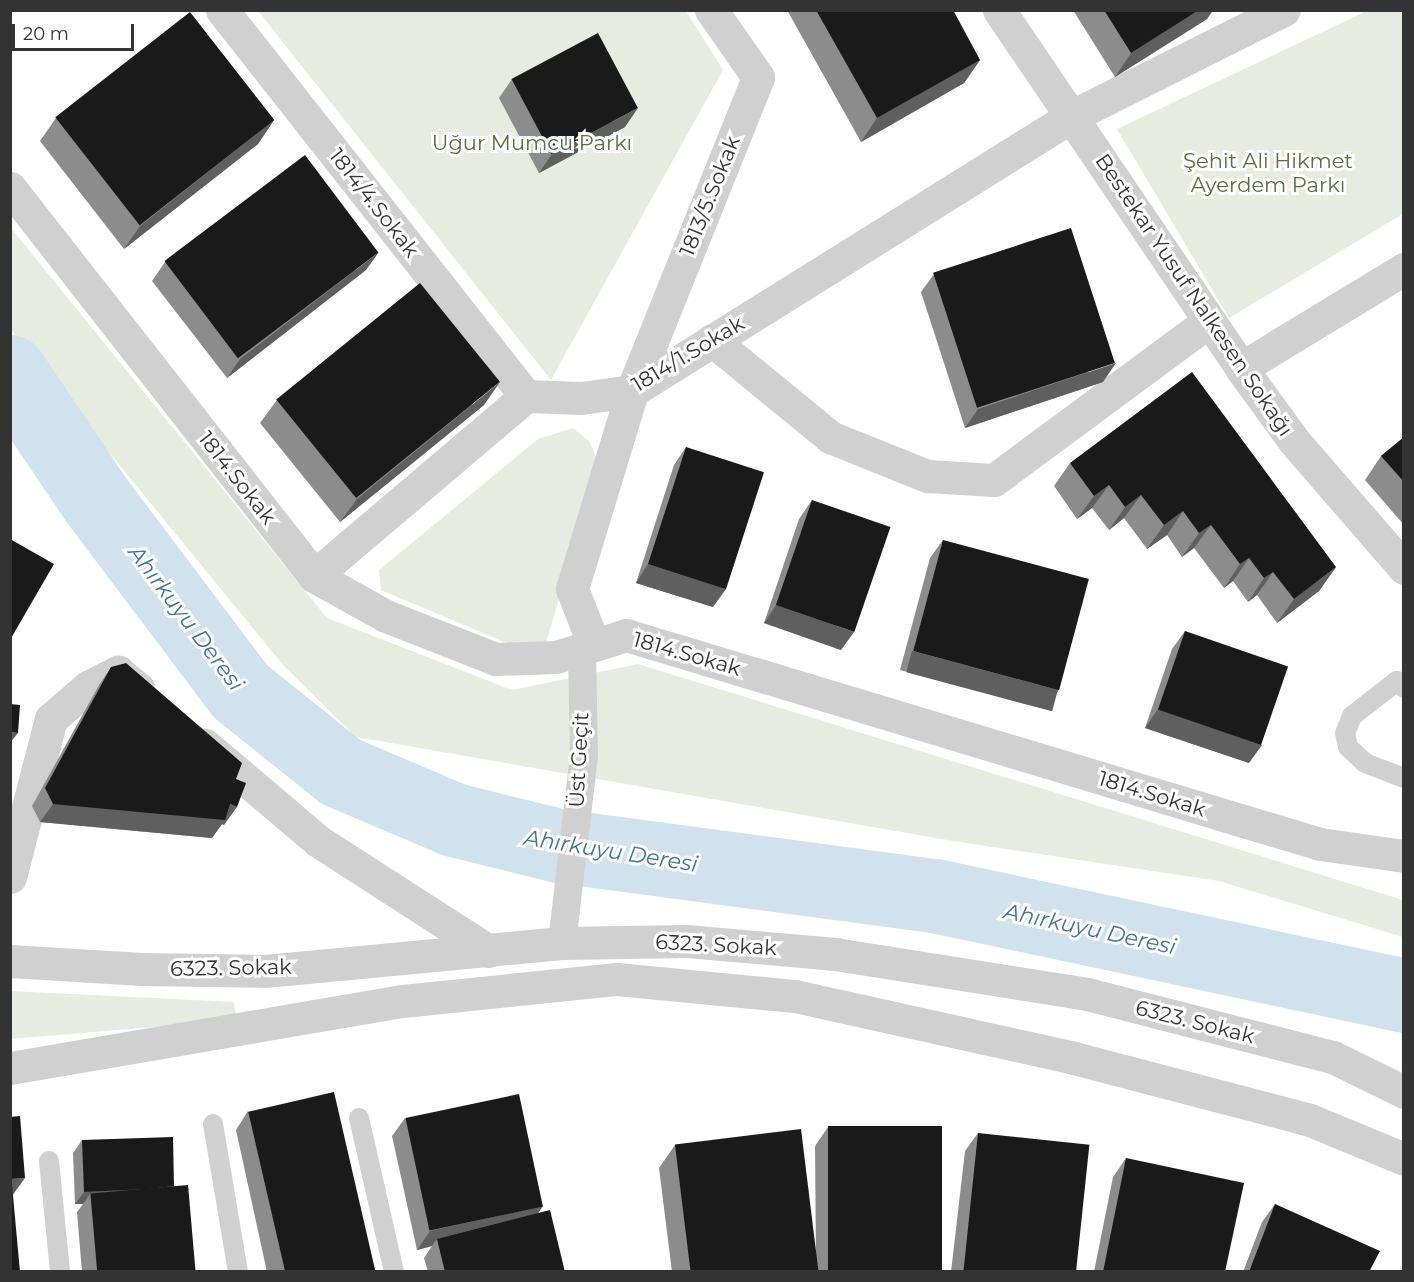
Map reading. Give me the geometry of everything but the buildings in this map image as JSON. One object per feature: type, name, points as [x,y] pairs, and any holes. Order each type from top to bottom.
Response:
[{"type":"street","name":"1814/4.Sokak","points":[[222,10],[526,396]]},
{"type":"street","name":"1813/5.Sokak","points":[[632,391],[758,77],[711,10]]},
{"type":"street","name":"Bestekar Yusuf Nalkesen Sokağı","points":[[999,10],[1241,368],[1294,441],[1404,568]]},
{"type":"street","name":"1814/1.Sokak","points":[[526,396],[581,398],[632,391],[1072,116],[1284,10]]},
{"type":"street","name":"1814.Sokak","points":[[10,188],[314,576],[386,616],[496,659],[556,657],[626,634],[1320,844],[1404,856]]},
{"type":"street","points":[[1241,368],[1404,269]]},
{"type":"street","points":[[712,340],[830,437],[927,476],[994,480],[1209,321]]},
{"type":"street","points":[[588,646],[572,589],[632,391]]},
{"type":"street","points":[[314,576],[526,396]]},
{"type":"street","name":"Üst Geçit","points":[[561,943],[584,756],[588,646]]},
{"type":"street","points":[[10,877],[51,719],[88,687],[118,672],[318,841],[489,951]]},
{"type":"street","name":"6323. Sokak","points":[[10,961],[142,969],[265,971],[561,943],[687,941],[835,954],[1087,994],[1333,1057],[1404,1092]]},
{"type":"street","points":[[10,1068],[403,1001],[617,979],[795,996],[1063,1055],[1310,1120],[1404,1159]]},
{"type":"lane","points":[[1404,688],[1397,681],[1352,716],[1345,733],[1348,747],[1365,763],[1404,778]]},
{"type":"lane","points":[[359,1119],[394,1272]]},
{"type":"lane","points":[[213,1124],[238,1272]]},
{"type":"lane","points":[[49,1161],[60,1272]]},
{"type":"green space","name":"Şehit Ali Hikmet Ayerdem Parkı","points":[[1369,10],[1403,11],[1403,214],[1229,318],[1117,129]]},
{"type":"green space","name":"Uğur Mumcu Parkı","points":[[258,11],[686,11],[723,70],[551,380]]},
{"type":"green space","points":[[11,228],[327,618],[512,690],[638,664],[1403,900],[1403,937],[1219,881],[953,841],[356,737],[283,665],[21,345],[11,328]]},
{"type":"green space","points":[[573,428],[589,441],[599,463],[545,646],[509,644],[381,590],[379,570],[538,439]]},
{"type":"green space","points":[[11,991],[234,1002],[236,1020],[11,1039]]},
{"type":"waterway","name":"Ahırkuyu Deresi","points":[[10,372],[97,501],[240,691],[341,772],[454,820],[559,846],[935,896],[1404,996]]}]
